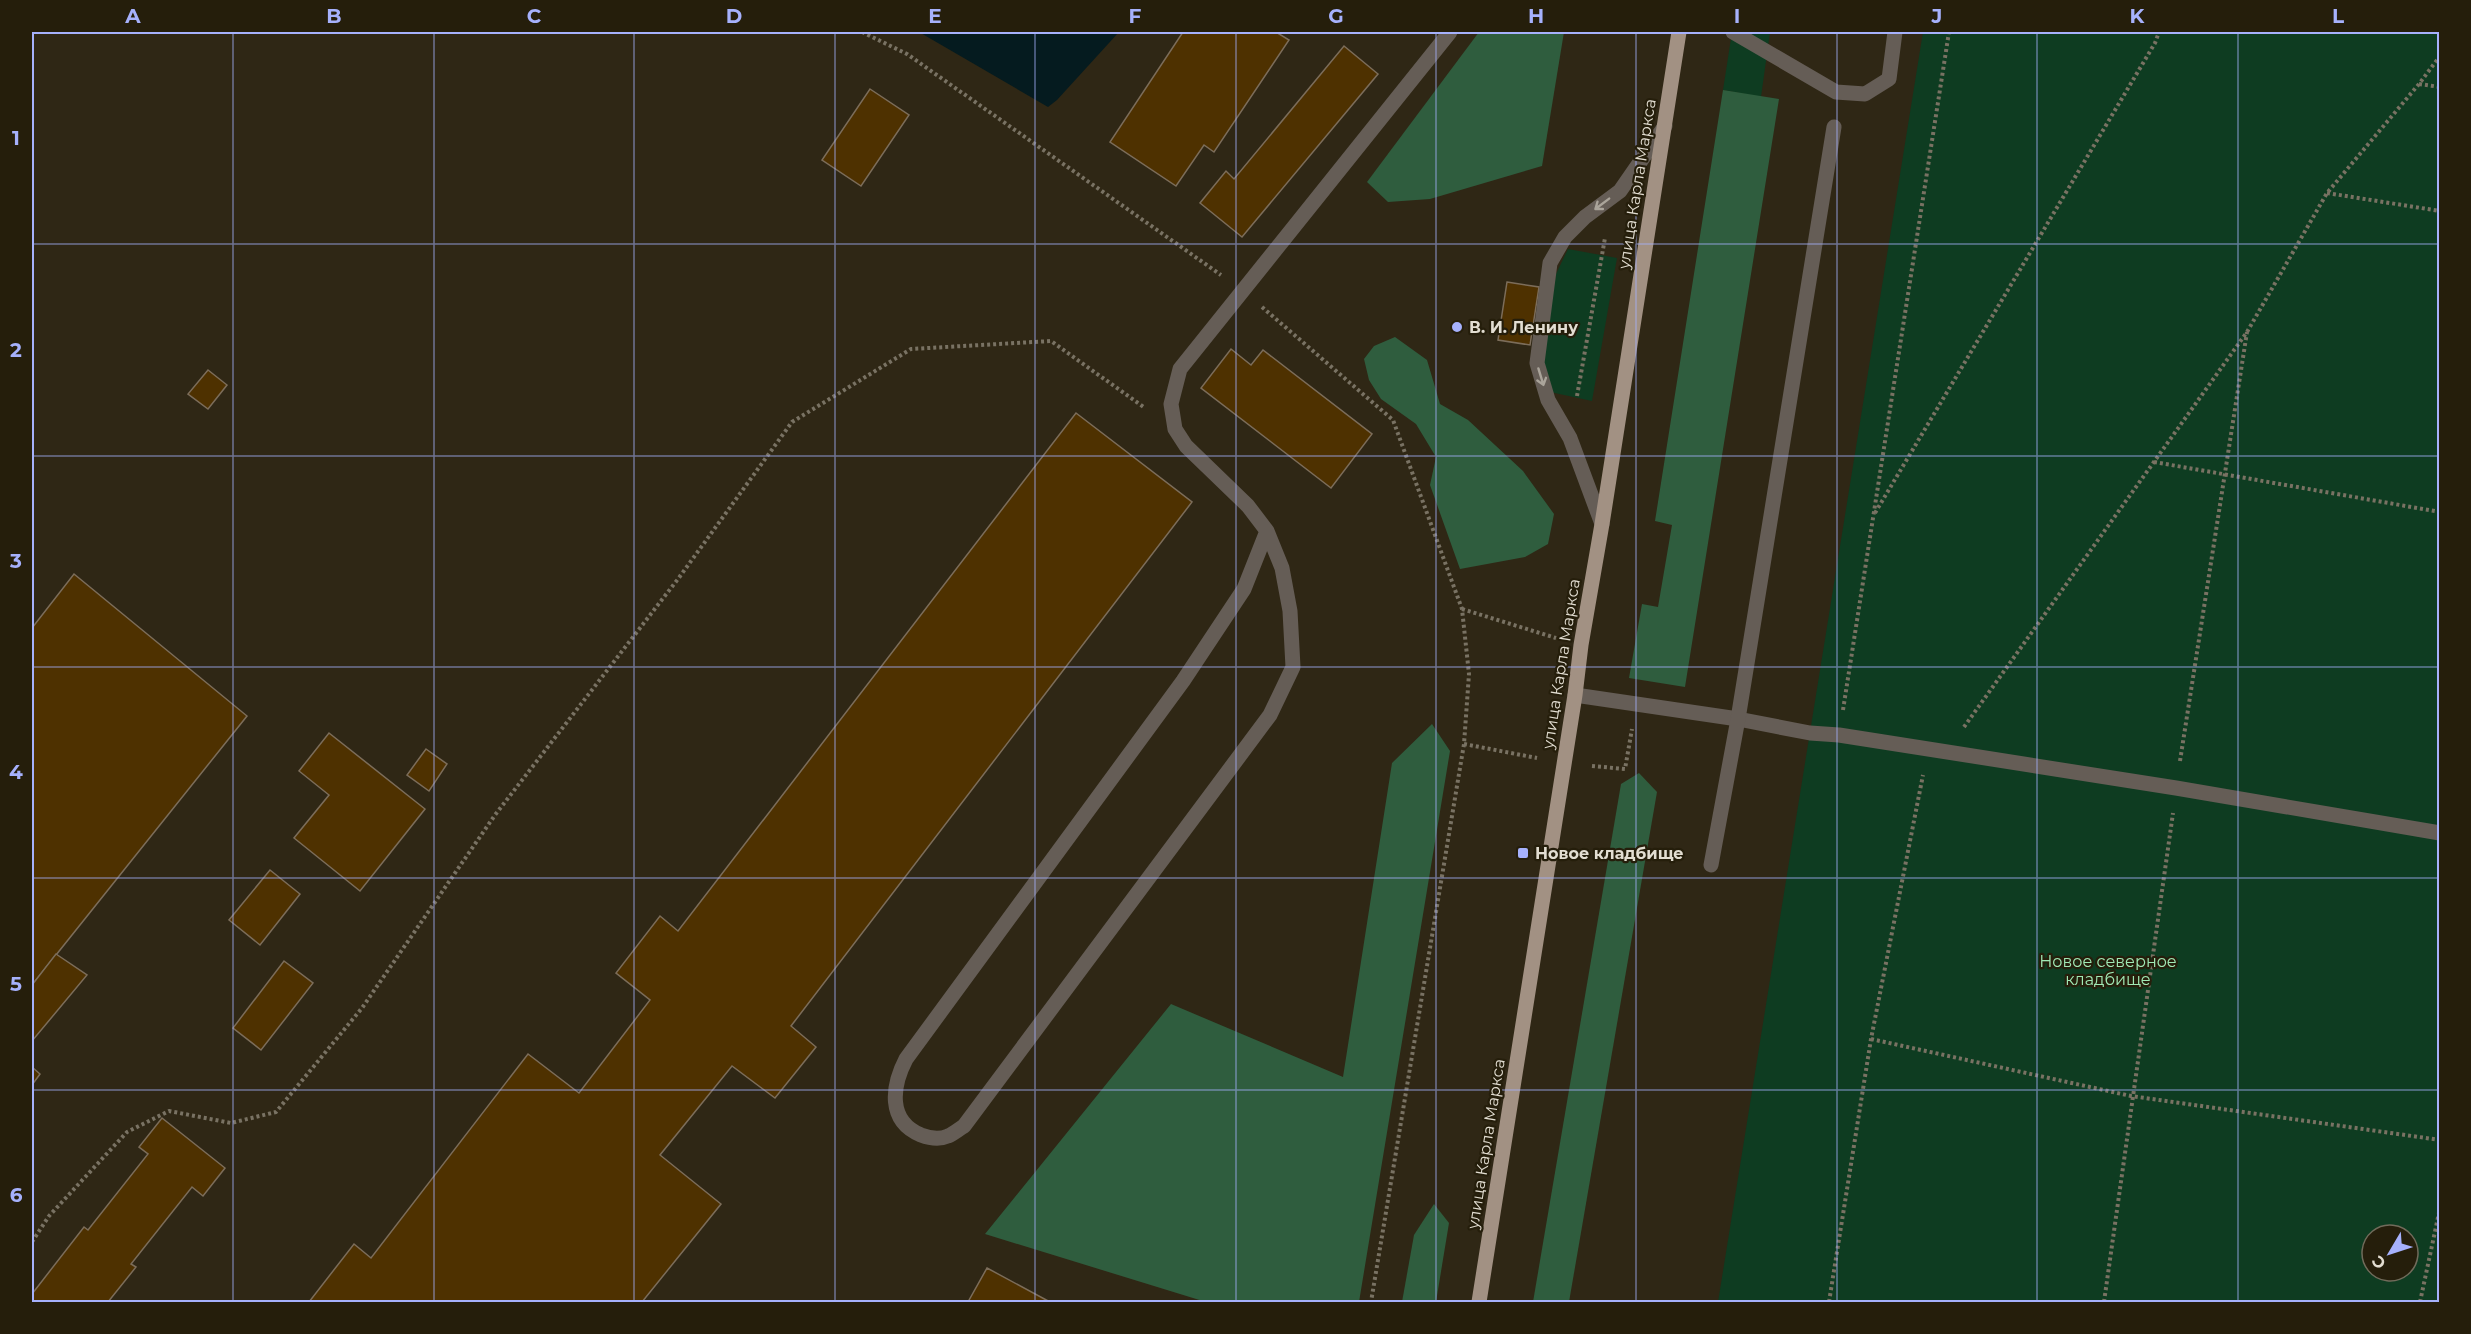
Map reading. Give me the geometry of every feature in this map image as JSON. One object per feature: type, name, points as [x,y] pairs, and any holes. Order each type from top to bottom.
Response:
[{"type":"main road","name":"улица Карла Маркса","points":[[1479,1302],[1679,32]]},
{"type":"lane","points":[[1267,531],[1244,589],[1183,681],[906,1059],[896,1077],[894,1097],[899,1117],[912,1131],[929,1138],[948,1137],[964,1126],[1270,715],[1293,667],[1290,611],[1282,568],[1267,531],[1248,506],[1186,446],[1175,429],[1171,404],[1180,369],[1450,32]]},
{"type":"lane","points":[[1733,32],[1836,92],[1865,94],[1888,79],[1895,32]]},
{"type":"lane","points":[[1602,524],[1570,438],[1548,400],[1537,363],[1550,263],[1566,237],[1585,217],[1620,191],[1665,126]]},
{"type":"lane","points":[[1711,865],[1738,719],[1834,127]]},
{"type":"lane","points":[[1575,695],[1738,719],[1810,734],[1839,735],[1946,752],[2439,833]]},
{"type":"path","points":[[1839,735],[1949,32]]},
{"type":"path","points":[[1874,516],[2155,43],[2159,32]]},
{"type":"path","points":[[1946,752],[2247,332],[2326,193],[2419,84],[2439,56]]},
{"type":"path","points":[[2419,84],[2439,87]]},
{"type":"path","points":[[2326,193],[2439,211]]},
{"type":"path","points":[[1570,438],[1611,197]]},
{"type":"path","points":[[32,1242],[49,1216],[127,1132],[169,1111],[231,1123],[276,1112],[362,1008],[495,815],[678,579],[792,422],[910,349],[1051,341],[1175,429]]},
{"type":"path","points":[[2154,462],[2439,512]]},
{"type":"path","points":[[1462,609],[1581,645]]},
{"type":"path","points":[[1829,1302],[1871,1039],[1927,750]]},
{"type":"path","points":[[1871,1039],[2131,1096],[2439,1140]]},
{"type":"path","points":[[2420,1302],[2439,1208]]},
{"type":"green space","points":[[1479,32],[1564,32],[1542,166],[1430,199],[1388,202],[1367,182]]},
{"type":"green space","points":[[1732,32],[1770,32],[1761,97],[1723,90]]},
{"type":"green space","name":"Новое северное кладбище","points":[[1923,32],[2439,32],[2439,1302],[1718,1302]]},
{"type":"green space","points":[[1723,90],[1779,99],[1685,687],[1629,678],[1642,604],[1658,607],[1672,525],[1655,521]]},
{"type":"green space","points":[[1568,249],[1617,258],[1592,401],[1550,392],[1541,366],[1556,274]]},
{"type":"green space","points":[[1395,337],[1427,360],[1440,404],[1468,420],[1523,471],[1554,514],[1548,544],[1525,557],[1460,569],[1430,485],[1436,457],[1416,424],[1381,399],[1369,380],[1364,359],[1374,346]]},
{"type":"green space","points":[[1432,724],[1450,751],[1359,1302],[1206,1302],[985,1234],[1171,1004],[1343,1077],[1392,763]]},
{"type":"green space","points":[[1639,773],[1657,792],[1569,1302],[1533,1302],[1621,784]]},
{"type":"green space","points":[[1434,1204],[1449,1223],[1436,1302],[1402,1302],[1414,1235]]},
{"type":"water","points":[[919,32],[1119,32],[1048,107]]},
{"type":"building","points":[[1183,32],[1276,32],[1289,40],[1214,152],[1204,145],[1176,186],[1110,142]]},
{"type":"building","points":[[1344,46],[1378,74],[1242,237],[1200,203],[1226,171],[1234,179]]},
{"type":"building","points":[[870,89],[909,115],[861,186],[822,160]]},
{"type":"building","points":[[1507,282],[1539,287],[1530,345],[1498,340]]},
{"type":"building","points":[[1231,349],[1251,365],[1263,350],[1372,434],[1331,488],[1201,388]]},
{"type":"building","points":[[208,370],[227,385],[208,409],[188,394]]},
{"type":"building","points":[[1076,413],[1192,502],[791,1026],[816,1047],[775,1098],[732,1066],[660,1155],[721,1204],[642,1302],[309,1302],[354,1244],[371,1258],[528,1054],[579,1093],[650,1000],[616,973],[660,916],[678,931]]},
{"type":"building","points":[[74,574],[247,716],[32,985],[32,628]]},
{"type":"building","points":[[329,733],[425,809],[360,891],[294,838],[329,795],[299,771]]},
{"type":"building","points":[[426,749],[447,764],[429,791],[407,775]]},
{"type":"building","points":[[270,870],[300,894],[260,945],[229,920]]},
{"type":"building","points":[[56,954],[87,975],[32,1041],[32,985]]},
{"type":"building","points":[[284,961],[313,983],[261,1050],[233,1028]]},
{"type":"building","points":[[32,1067],[40,1074],[32,1085]]},
{"type":"building","points":[[162,1118],[225,1168],[203,1196],[192,1187],[131,1264],[136,1267],[108,1302],[32,1302],[32,1294],[84,1227],[88,1230],[148,1154],[139,1147]]},
{"type":"building","points":[[987,1268],[1050,1302],[968,1302]]},
{"type":"place","name":"В. И. Ленину","points":[[1457,327]]},
{"type":"place","name":"Новое кладбище","points":[[1523,853]]}]
